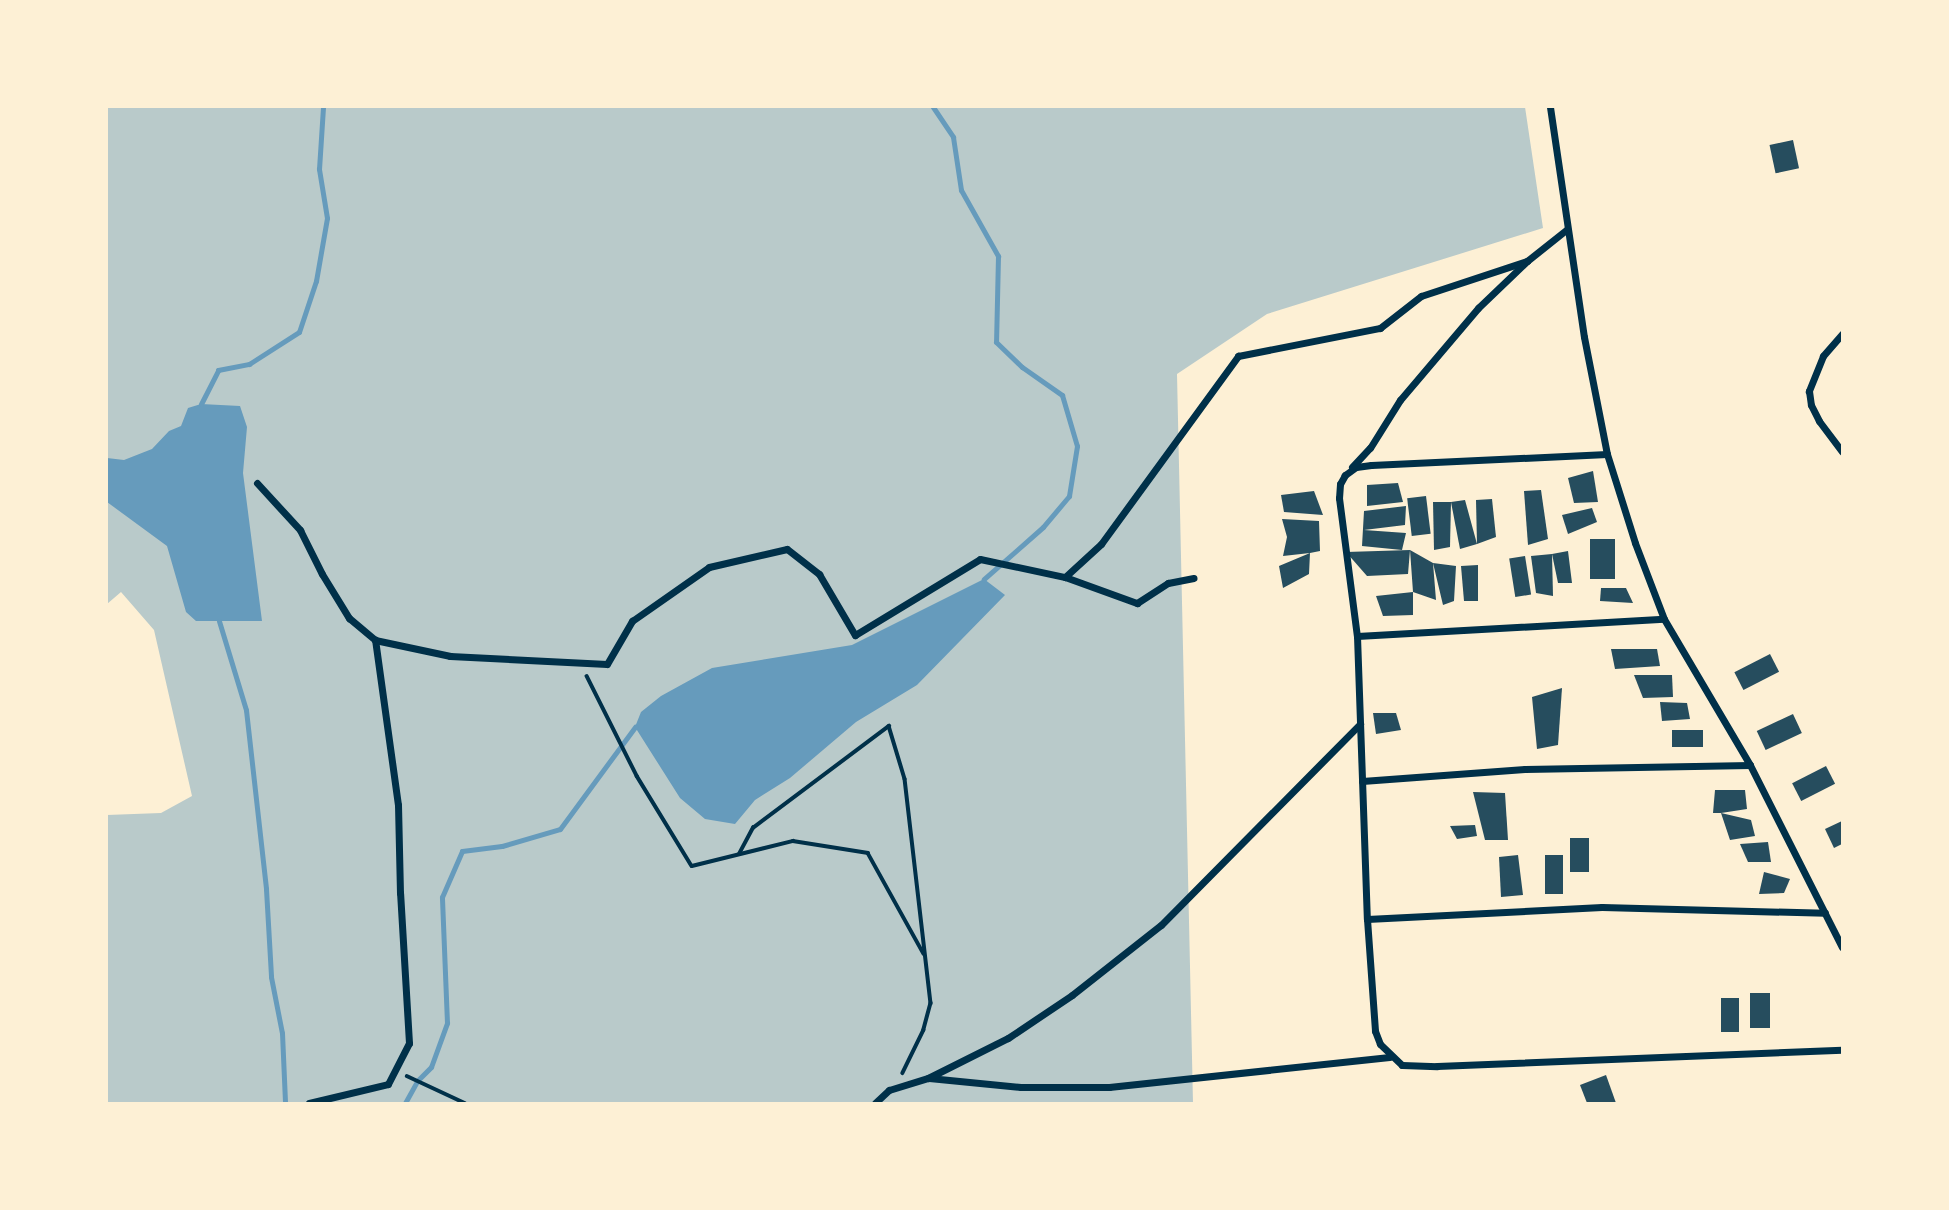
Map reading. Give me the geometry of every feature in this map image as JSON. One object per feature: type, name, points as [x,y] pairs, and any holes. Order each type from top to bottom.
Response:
[{"type":"street","points":[[1550,107],[1566,230],[1607,454],[1664,619],[1750,765],[1842,947]]},
{"type":"street","points":[[1566,230],[1527,261],[1461,329],[1400,400],[1370,447],[1345,475],[1339,498],[1357,636],[1367,919],[1375,1031],[1389,1056],[1402,1065],[1437,1066],[1842,1050]]},
{"type":"street","points":[[1065,577],[1101,544],[1238,356],[1380,328],[1421,296],[1527,261]]},
{"type":"street","points":[[1842,334],[1823,356],[1809,391],[1811,405],[1819,421],[1842,451]]},
{"type":"street","points":[[1345,475],[1356,467],[1371,465],[1607,454]]},
{"type":"street","points":[[257,483],[300,530],[321,574],[349,618],[376,640],[450,656],[607,663],[632,621],[709,567],[787,549],[819,574],[855,635],[980,559],[1065,577],[1137,603],[1168,583],[1194,578]]},
{"type":"street","points":[[1357,636],[1664,619]]},
{"type":"street","points":[[309,1103],[388,1084],[409,1042],[398,805],[376,640]]},
{"type":"street","points":[[875,1103],[893,1090],[928,1078],[1007,1038],[1072,995],[1161,925],[1360,724]]},
{"type":"street","points":[[1362,781],[1525,769],[1750,765]]},
{"type":"street","points":[[1367,919],[1601,907],[1825,913]]},
{"type":"street","points":[[928,1078],[1021,1087],[1109,1087],[1389,1056]]},
{"type":"path","points":[[580,663],[637,776],[692,866],[793,841],[868,853],[925,956]]},
{"type":"path","points":[[739,854],[753,828],[890,726],[905,779],[931,1003],[914,1054],[893,1090]]},
{"type":"path","points":[[395,1070],[465,1103]]},
{"type":"shaded area","points":[[107,107],[1525,107],[1543,228],[1267,314],[1177,374],[1193,1103],[107,1103],[107,815],[161,813],[192,796],[154,630],[121,592],[107,604]]},
{"type":"water","points":[[201,404],[240,406],[247,427],[243,473],[262,621],[196,621],[186,612],[167,546],[107,502],[107,458],[124,460],[152,449],[169,431],[181,426],[188,408]]},
{"type":"water","points":[[984,579],[1005,595],[917,685],[856,722],[790,778],[755,800],[735,824],[705,819],[680,798],[635,727],[641,712],[661,696],[712,668],[852,645]]},
{"type":"building","points":[[1793,140],[1799,168],[1776,173],[1770,145]]},
{"type":"building","points":[[1593,471],[1598,502],[1574,503],[1568,478]]},
{"type":"building","points":[[1398,483],[1403,502],[1367,506],[1367,485]]},
{"type":"building","points":[[1541,490],[1548,539],[1528,545],[1524,491]]},
{"type":"building","points":[[1314,491],[1323,515],[1284,512],[1281,495]]},
{"type":"building","points":[[1426,496],[1431,534],[1412,536],[1407,498]]},
{"type":"building","points":[[1492,499],[1496,537],[1477,544],[1476,500]]},
{"type":"building","points":[[1465,500],[1477,544],[1460,549],[1451,502]]},
{"type":"building","points":[[1433,502],[1451,502],[1450,547],[1434,550]]},
{"type":"building","points":[[1406,506],[1405,525],[1364,530],[1406,533],[1402,550],[1362,546],[1364,511]]},
{"type":"building","points":[[1592,508],[1597,522],[1568,534],[1562,515]]},
{"type":"building","points":[[1282,519],[1319,521],[1320,551],[1283,556],[1287,537]]},
{"type":"building","points":[[1590,539],[1615,539],[1615,579],[1590,579]]},
{"type":"building","points":[[1410,550],[1433,563],[1436,600],[1413,592]]},
{"type":"building","points":[[1410,550],[1408,574],[1367,576],[1346,552]]},
{"type":"building","points":[[1568,551],[1572,583],[1558,583],[1552,554]]},
{"type":"building","points":[[1310,553],[1309,574],[1283,588],[1279,566]]},
{"type":"building","points":[[1552,554],[1553,596],[1536,593],[1531,556]]},
{"type":"building","points":[[1525,556],[1531,595],[1515,597],[1509,559]]},
{"type":"building","points":[[1433,563],[1456,566],[1454,601],[1443,605]]},
{"type":"building","points":[[1478,565],[1478,601],[1464,601],[1461,566]]},
{"type":"building","points":[[1601,588],[1626,588],[1633,603],[1600,601]]},
{"type":"building","points":[[1413,592],[1413,615],[1383,616],[1376,596]]},
{"type":"building","points":[[1611,649],[1657,649],[1660,666],[1615,669]]},
{"type":"building","points":[[1770,654],[1779,672],[1743,690],[1734,672]]},
{"type":"building","points":[[1634,675],[1672,675],[1673,697],[1643,698]]},
{"type":"building","points":[[1562,688],[1558,745],[1537,749],[1532,697]]},
{"type":"building","points":[[1660,702],[1687,703],[1690,719],[1662,721]]},
{"type":"building","points":[[1373,713],[1396,713],[1401,730],[1376,734]]},
{"type":"building","points":[[1793,714],[1802,733],[1766,750],[1757,731]]},
{"type":"building","points":[[1672,730],[1703,730],[1703,747],[1672,747]]},
{"type":"building","points":[[1826,766],[1835,784],[1801,801],[1792,783]]},
{"type":"building","points":[[1715,790],[1745,790],[1747,809],[1713,813]]},
{"type":"building","points":[[1473,792],[1505,793],[1508,840],[1485,840]]},
{"type":"building","points":[[1721,813],[1751,820],[1755,836],[1730,840]]},
{"type":"building","points":[[1842,821],[1842,844],[1834,848],[1825,829]]},
{"type":"building","points":[[1475,825],[1477,836],[1457,839],[1450,826]]},
{"type":"building","points":[[1570,838],[1589,838],[1589,872],[1570,872]]},
{"type":"building","points":[[1768,842],[1771,862],[1748,862],[1740,844]]},
{"type":"building","points":[[1518,855],[1523,895],[1501,897],[1499,857]]},
{"type":"building","points":[[1545,855],[1563,855],[1563,894],[1545,894]]},
{"type":"building","points":[[1764,872],[1790,879],[1784,893],[1759,894]]},
{"type":"building","points":[[1750,993],[1770,993],[1770,1028],[1750,1028]]},
{"type":"building","points":[[1721,998],[1739,998],[1739,1032],[1721,1032]]},
{"type":"building","points":[[1606,1075],[1616,1103],[1587,1103],[1580,1085]]},
{"type":"waterway","points":[[201,404],[218,370],[249,364],[299,332],[316,281],[327,218],[319,169],[323,107]]},
{"type":"waterway","points":[[933,107],[953,137],[961,190],[998,256],[996,342],[1022,367],[1062,395],[1077,446],[1069,496],[1043,527],[984,579]]},
{"type":"waterway","points":[[219,621],[246,710],[266,889],[271,977],[282,1033],[285,1103]]},
{"type":"waterway","points":[[405,1103],[417,1081],[431,1067],[447,1023],[442,897],[462,851],[502,846],[560,829],[635,727]]}]
